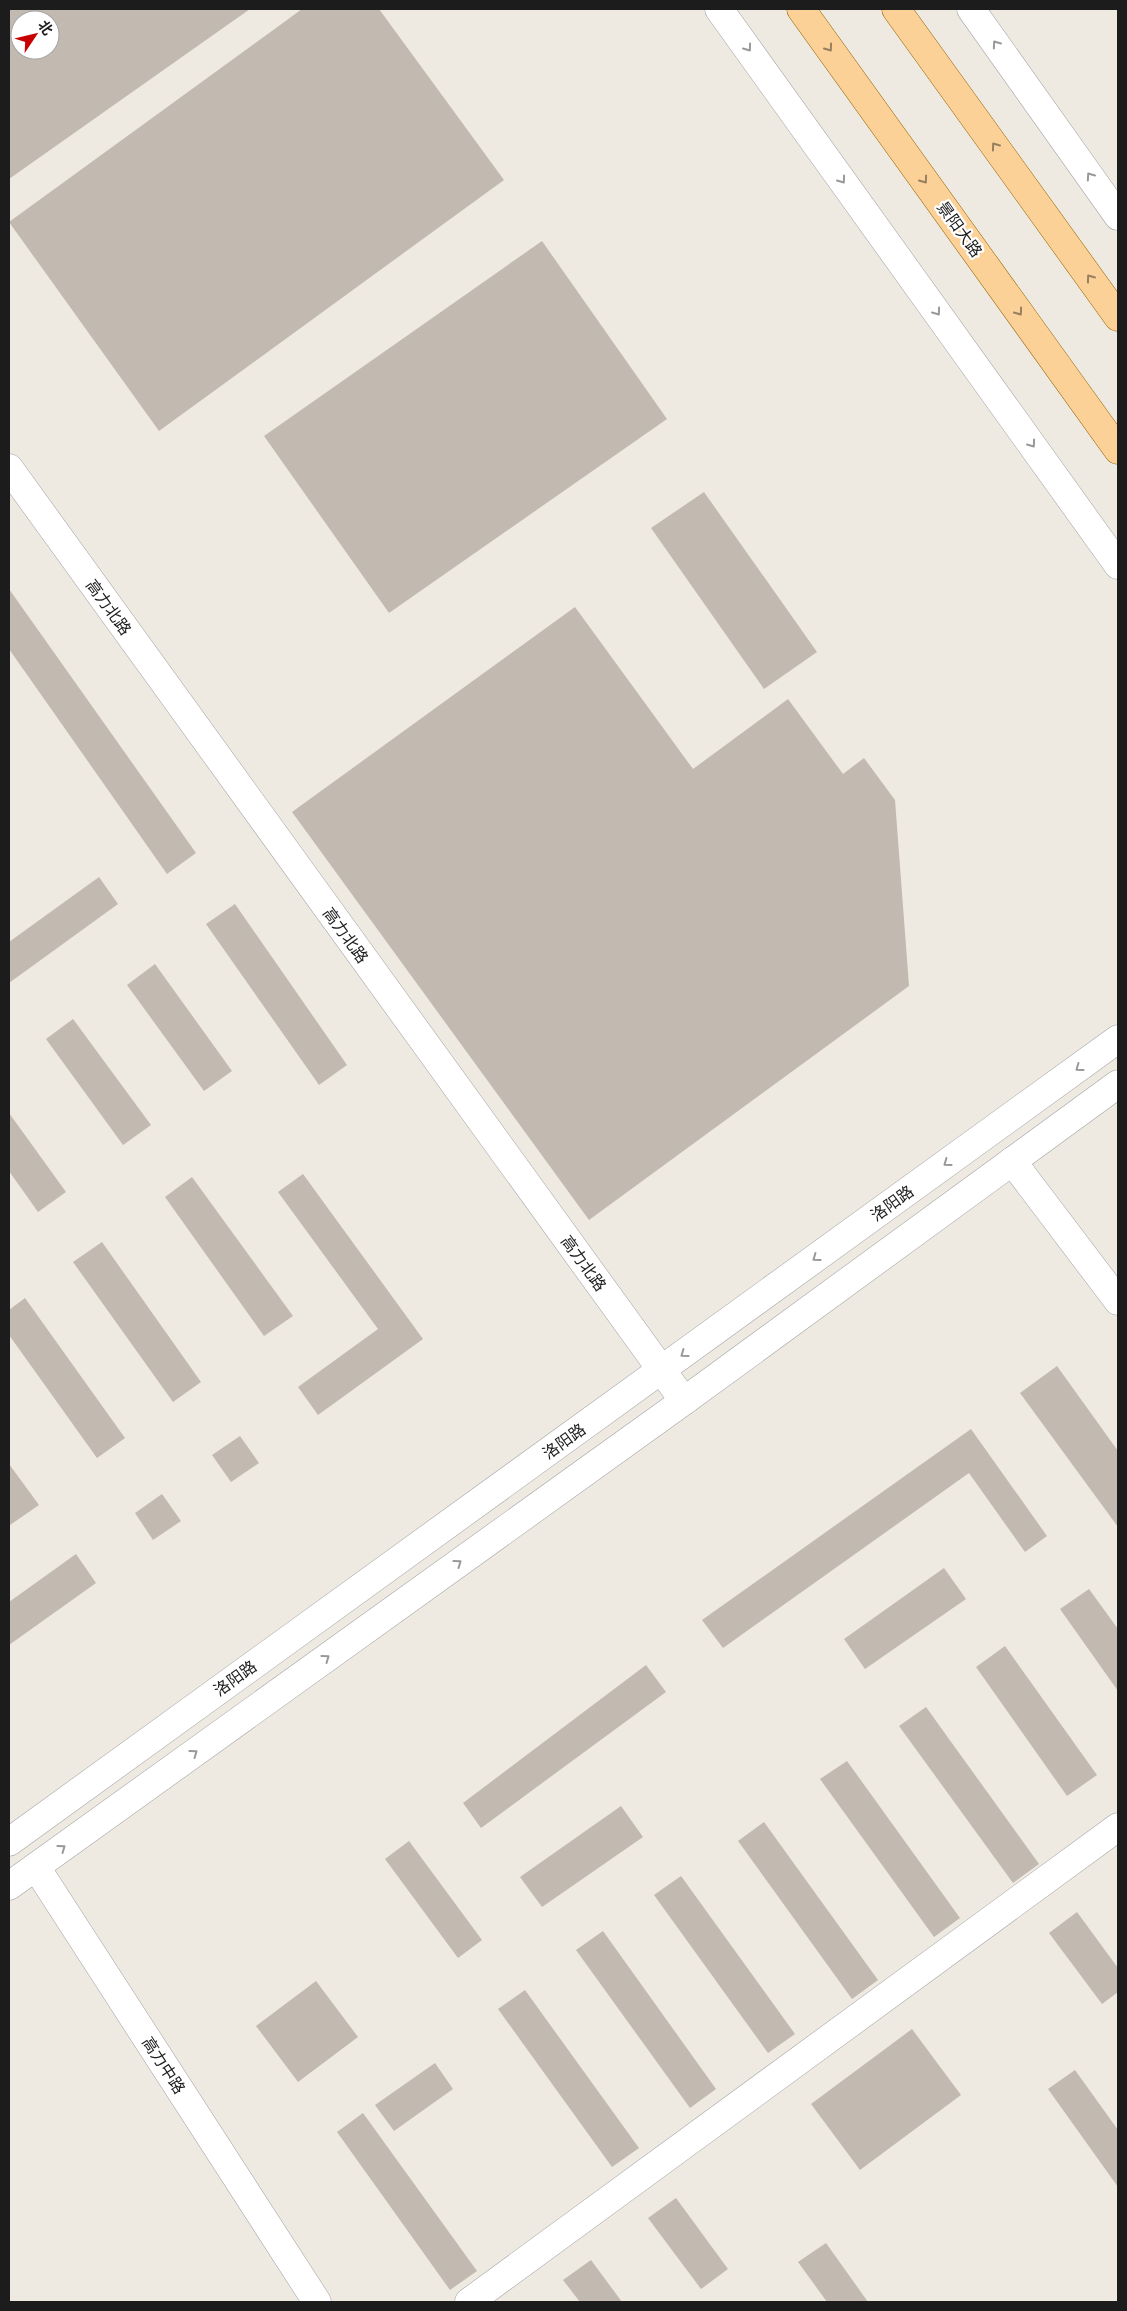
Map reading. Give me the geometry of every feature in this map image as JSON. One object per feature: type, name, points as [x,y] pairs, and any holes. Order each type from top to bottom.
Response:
[{"type":"main road","name":"景阳大路","points":[[801,9],[1118,450]]},
{"type":"main road","points":[[896,9],[1118,317]]},
{"type":"street","points":[[719,9],[1118,565]]},
{"type":"street","points":[[971,9],[1118,216]]},
{"type":"street","name":"高力北路","points":[[9,468],[684,1401]]},
{"type":"street","name":"洛阳路","points":[[11,1836],[661,1370],[1118,1039]]},
{"type":"street","points":[[9,1886],[684,1401],[1118,1084]]},
{"type":"street","points":[[1012,1161],[1118,1301]]},
{"type":"street","points":[[469,2302],[1118,1827]]},
{"type":"street","name":"高力中路","points":[[11,1836],[36,1867],[317,2302]]},
{"type":"building","points":[[9,9],[250,9],[9,179]]},
{"type":"building","points":[[302,9],[379,9],[504,180],[159,431],[9,222]]},
{"type":"building","points":[[542,241],[667,419],[389,613],[264,436]]},
{"type":"building","points":[[704,492],[817,652],[764,689],[651,528]]},
{"type":"building","points":[[9,589],[196,853],[167,874],[9,649]]},
{"type":"building","points":[[575,607],[693,769],[788,699],[843,774],[864,758],[895,800],[909,986],[589,1220],[292,812]]},
{"type":"building","points":[[99,877],[118,904],[9,983],[9,942]]},
{"type":"building","points":[[235,904],[347,1065],[319,1085],[206,924]]},
{"type":"building","points":[[155,964],[232,1071],[204,1091],[127,985]]},
{"type":"building","points":[[73,1019],[151,1125],[123,1145],[46,1039]]},
{"type":"building","points":[[9,1113],[66,1192],[38,1212],[9,1171]]},
{"type":"building","points":[[303,1174],[423,1339],[318,1415],[298,1387],[378,1329],[278,1192]]},
{"type":"building","points":[[192,1177],[293,1316],[264,1336],[165,1197]]},
{"type":"building","points":[[102,1242],[201,1382],[173,1402],[73,1262]]},
{"type":"building","points":[[25,1298],[125,1438],[97,1458],[9,1335],[9,1310]]},
{"type":"building","points":[[1057,1366],[1118,1451],[1118,1527],[1020,1393]]},
{"type":"building","points":[[971,1429],[1047,1536],[1025,1552],[969,1473],[723,1648],[702,1620]]},
{"type":"building","points":[[240,1436],[259,1463],[231,1482],[212,1455]]},
{"type":"building","points":[[9,1464],[39,1505],[10,1525],[9,1523]]},
{"type":"building","points":[[162,1494],[181,1521],[153,1540],[135,1513]]},
{"type":"building","points":[[76,1554],[96,1583],[9,1645],[9,1602]]},
{"type":"building","points":[[944,1568],[966,1599],[865,1669],[844,1639]]},
{"type":"building","points":[[1089,1589],[1118,1629],[1118,1691],[1060,1609]]},
{"type":"building","points":[[1005,1646],[1097,1775],[1067,1796],[976,1667]]},
{"type":"building","points":[[646,1665],[666,1692],[481,1828],[463,1803]]},
{"type":"building","points":[[926,1707],[1039,1864],[1013,1883],[899,1726]]},
{"type":"building","points":[[847,1761],[960,1918],[934,1937],[820,1779]]},
{"type":"building","points":[[621,1806],[643,1837],[542,1907],[520,1877]]},
{"type":"building","points":[[764,1822],[878,1980],[852,1999],[738,1841]]},
{"type":"building","points":[[409,1841],[482,1940],[458,1958],[385,1859]]},
{"type":"building","points":[[681,1876],[795,2034],[768,2053],[654,1895]]},
{"type":"building","points":[[1077,1912],[1118,1968],[1118,1992],[1102,2004],[1049,1933]]},
{"type":"building","points":[[603,1931],[716,2089],[690,2108],[576,1950]]},
{"type":"building","points":[[316,1981],[358,2037],[298,2082],[256,2026]]},
{"type":"building","points":[[525,1990],[639,2148],[612,2167],[498,2009]]},
{"type":"building","points":[[912,2029],[961,2095],[860,2170],[811,2104]]},
{"type":"building","points":[[435,2063],[453,2089],[394,2131],[375,2105]]},
{"type":"building","points":[[1075,2070],[1118,2130],[1118,2187],[1048,2089]]},
{"type":"building","points":[[363,2113],[477,2271],[450,2290],[337,2132]]},
{"type":"building","points":[[676,2198],[728,2269],[701,2289],[648,2218]]},
{"type":"building","points":[[826,2243],[868,2302],[827,2302],[798,2262]]},
{"type":"building","points":[[591,2260],[622,2302],[580,2302],[563,2280]]}]
